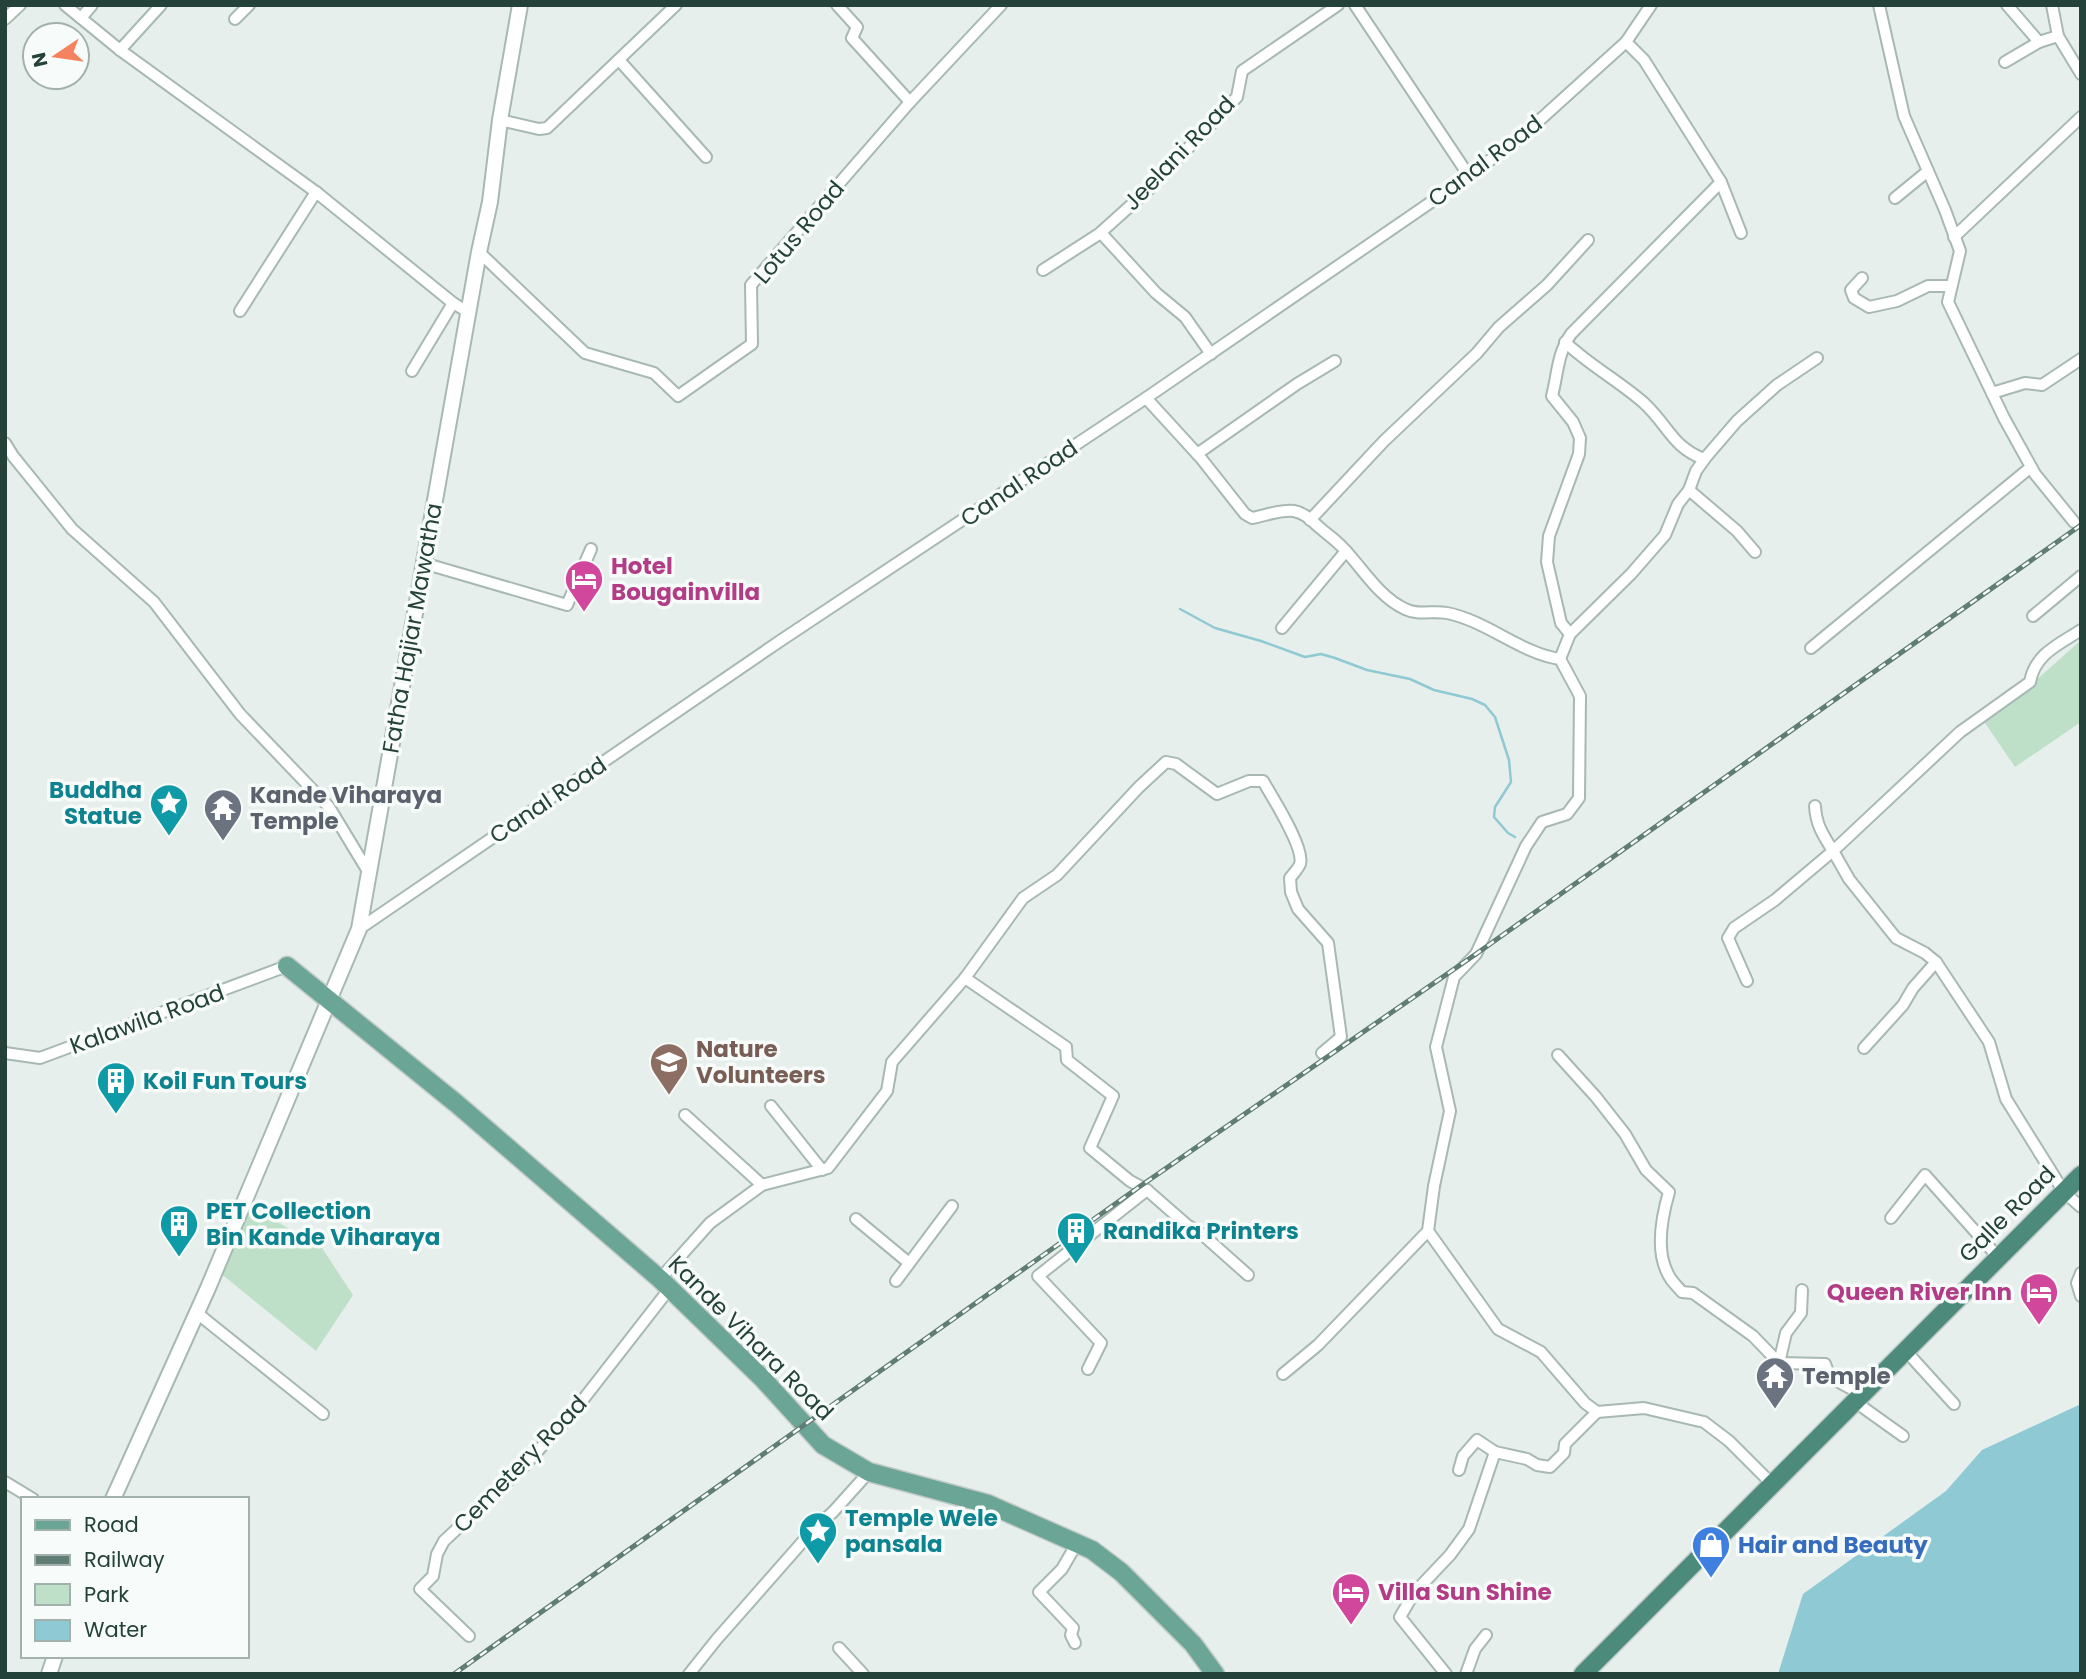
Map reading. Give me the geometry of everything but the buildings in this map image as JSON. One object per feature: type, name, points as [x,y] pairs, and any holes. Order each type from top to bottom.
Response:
[{"type":"highway","name":"Galle Road","points":[[1583,1674],[2081,1175]]},
{"type":"main road","name":"Kande Vihara Road","points":[[287,967],[457,1104],[665,1284],[762,1378],[823,1445],[869,1472],[988,1504],[1092,1549],[1121,1572],[1193,1644],[1215,1674]]},
{"type":"street","points":[[5,19],[20,5]]},
{"type":"street","points":[[65,5],[120,50],[316,192],[453,303],[468,312]]},
{"type":"street","points":[[81,18],[92,5]]},
{"type":"street","points":[[120,50],[161,5]]},
{"type":"street","points":[[235,19],[249,5]]},
{"type":"street","name":"Fatha Hajiar Mawatha","points":[[114,1497],[197,1313],[359,929],[489,202],[520,5]]},
{"type":"street","points":[[500,120],[539,129],[547,128],[676,5]]},
{"type":"street","points":[[837,5],[857,27],[852,38],[910,102]]},
{"type":"street","name":"Lotus Road","points":[[479,252],[585,354],[654,373],[678,396],[752,344],[751,285],[910,102],[1001,5]]},
{"type":"street","name":"Jeelani Road","points":[[1043,270],[1101,233],[1149,189],[1237,97],[1242,71],[1338,5]]},
{"type":"street","points":[[1355,5],[1469,176]]},
{"type":"street","name":"Canal Road","points":[[359,929],[780,641],[1211,354],[1469,176],[1522,136],[1626,42],[1651,5]]},
{"type":"street","points":[[1879,5],[1905,116],[1959,251],[1948,302],[2031,467],[2074,522]]},
{"type":"street","points":[[2007,5],[2039,42]]},
{"type":"street","points":[[2052,5],[2058,36],[2081,74]]},
{"type":"street","points":[[2005,62],[2039,42],[2058,36]]},
{"type":"street","points":[[1626,42],[1644,60],[1721,183],[1741,233]]},
{"type":"street","points":[[619,60],[706,158]]},
{"type":"street","points":[[1954,237],[2081,117]]},
{"type":"street","points":[[1895,198],[1928,171]]},
{"type":"street","points":[[1570,634],[1561,622],[1547,562],[1549,536],[1579,454],[1580,438],[1573,422],[1552,396],[1558,375],[1559,354],[1571,334],[1721,183]]},
{"type":"street","points":[[240,311],[316,192]]},
{"type":"street","points":[[1101,233],[1156,293],[1185,317],[1211,354]]},
{"type":"street","points":[[1311,520],[1384,441],[1477,353],[1499,327],[1547,285],[1588,240]]},
{"type":"street","points":[[1862,278],[1851,289],[1854,298],[1868,307],[1898,301],[1928,286],[1951,285]]},
{"type":"street","points":[[412,371],[453,303]]},
{"type":"street","points":[[1565,342],[1644,403],[1663,422],[1676,443],[1691,454],[1704,459]]},
{"type":"street","points":[[1560,659],[1570,634],[1665,535],[1678,504],[1689,490],[1704,459],[1737,421],[1777,385],[1817,358]]},
{"type":"street","points":[[1992,393],[2025,383],[2042,385],[2081,359]]},
{"type":"street","points":[[1197,454],[1297,384],[1335,361]]},
{"type":"street","points":[[1146,398],[1197,454],[1245,514],[1252,518],[1291,510],[1304,514],[1346,551],[1389,598],[1404,609],[1421,614],[1443,612],[1467,618],[1552,658],[1560,659]]},
{"type":"street","points":[[5,443],[72,529],[154,603],[240,714],[328,807],[369,873]]},
{"type":"street","points":[[1811,648],[2031,467]]},
{"type":"street","points":[[1689,490],[1713,509],[1755,552]]},
{"type":"street","points":[[423,563],[568,605],[591,550]]},
{"type":"street","points":[[1282,628],[1346,551]]},
{"type":"street","points":[[2033,616],[2081,576]]},
{"type":"street","points":[[1747,981],[1728,938],[1729,933],[1775,900],[1833,851],[1961,732],[2030,682],[2033,668],[2040,658],[2081,630]]},
{"type":"street","points":[[1283,1374],[1318,1345],[1428,1231],[1434,1186],[1450,1111],[1436,1047],[1454,977],[1476,954],[1526,846],[1542,822],[1567,814],[1579,798],[1580,696],[1560,659]]},
{"type":"street","points":[[665,1284],[701,1232],[762,1185],[828,1168],[887,1091],[892,1062],[965,978],[1023,898],[1057,875],[1166,762],[1175,764],[1217,794],[1249,781],[1263,781],[1282,813],[1301,854],[1300,866],[1290,878],[1291,892],[1298,909],[1328,943],[1341,1037],[1322,1053]]},
{"type":"street","points":[[1815,806],[1815,820],[1820,831],[1849,879],[1896,938],[1936,961],[1989,1042],[2006,1099],[2064,1192],[2081,1207]]},
{"type":"street","points":[[1864,1048],[1903,1005],[1913,988],[1936,961]]},
{"type":"street","name":"Kalawila Road","points":[[5,1053],[40,1058],[287,967]]},
{"type":"street","points":[[965,978],[1066,1047],[1067,1060],[1113,1096],[1090,1148],[1203,1235],[1248,1275]]},
{"type":"street","points":[[1558,1055],[1625,1134],[1646,1170],[1669,1192],[1662,1214],[1662,1256],[1667,1274],[1682,1292],[1693,1293],[1753,1336],[1779,1363],[1825,1364],[1830,1377],[1903,1436]]},
{"type":"street","points":[[771,1106],[822,1170]]},
{"type":"street","points":[[685,1115],[762,1185]]},
{"type":"street","points":[[1891,1218],[1925,1175],[1998,1258]]},
{"type":"street","points":[[1088,1369],[1101,1343],[1038,1276],[1147,1190]]},
{"type":"street","points":[[896,1281],[952,1206]]},
{"type":"street","points":[[856,1219],[909,1263]]},
{"type":"street","points":[[1428,1231],[1498,1329],[1541,1352],[1597,1412]]},
{"type":"street","points":[[2081,1273],[2077,1283],[2081,1296]]},
{"type":"street","name":"Cemetery Road","points":[[469,1636],[420,1589],[433,1576],[444,1541],[524,1466],[575,1410],[665,1284]]},
{"type":"street","points":[[1779,1363],[1786,1333],[1801,1313],[1802,1290]]},
{"type":"street","points":[[197,1313],[323,1414]]},
{"type":"street","points":[[1906,1350],[1954,1404]]},
{"type":"street","points":[[1459,1470],[1463,1456],[1477,1440],[1495,1451],[1527,1459],[1537,1465],[1550,1466],[1564,1453],[1565,1444],[1597,1412],[1644,1408],[1704,1422],[1729,1441],[1771,1483]]},
{"type":"street","points":[[1446,1674],[1401,1617],[1414,1592],[1450,1555],[1469,1529],[1495,1451]]},
{"type":"street","points":[[689,1674],[812,1531],[869,1472]]},
{"type":"street","points":[[5,1482],[30,1497]]},
{"type":"street","points":[[1075,1643],[1071,1635],[1073,1628],[1039,1592],[1062,1569],[1077,1542]]},
{"type":"street","points":[[1466,1674],[1475,1649],[1486,1635]]},
{"type":"street","points":[[839,1648],[863,1674]]},
{"type":"green space","points":[[2081,640],[2081,722],[2015,767],[1983,720],[2033,683]]},
{"type":"green space","points":[[250,1206],[322,1248],[353,1295],[316,1351],[219,1272]]},
{"type":"water","points":[[2081,1404],[2081,1674],[1778,1674],[1803,1594],[1946,1491],[1982,1450]]},
{"type":"waterway","points":[[1180,609],[1215,628],[1305,657],[1321,654],[1367,670],[1410,679],[1434,690],[1485,705],[1495,717],[1509,760],[1511,782],[1495,807],[1494,817],[1515,837]]},
{"type":"railway","points":[[454,1674],[1139,1187],[1476,954],[2081,525]]},
{"type":"place","name":"Hotel Bougainvilla","points":[[584,613]]},
{"type":"place","name":"Buddha Statue","points":[[169,837]]},
{"type":"place","name":"Kande Viharaya Temple","points":[[223,842]]},
{"type":"place","name":"Nature Volunteers","points":[[669,1096]]},
{"type":"place","name":"Koil Fun Tours","points":[[116,1115]]},
{"type":"place","name":"PET Collection Bin Kande Viharaya","points":[[179,1258]]},
{"type":"place","name":"Randika Printers","points":[[1076,1265]]},
{"type":"place","name":"Queen River Inn","points":[[2039,1326]]},
{"type":"place","name":"Temple","points":[[1775,1410]]},
{"type":"place","name":"Temple Wele pansala","points":[[818,1565]]},
{"type":"place","name":"Hair and Beauty","points":[[1711,1579]]},
{"type":"place","name":"Villa Sun Shine","points":[[1351,1626]]}]
